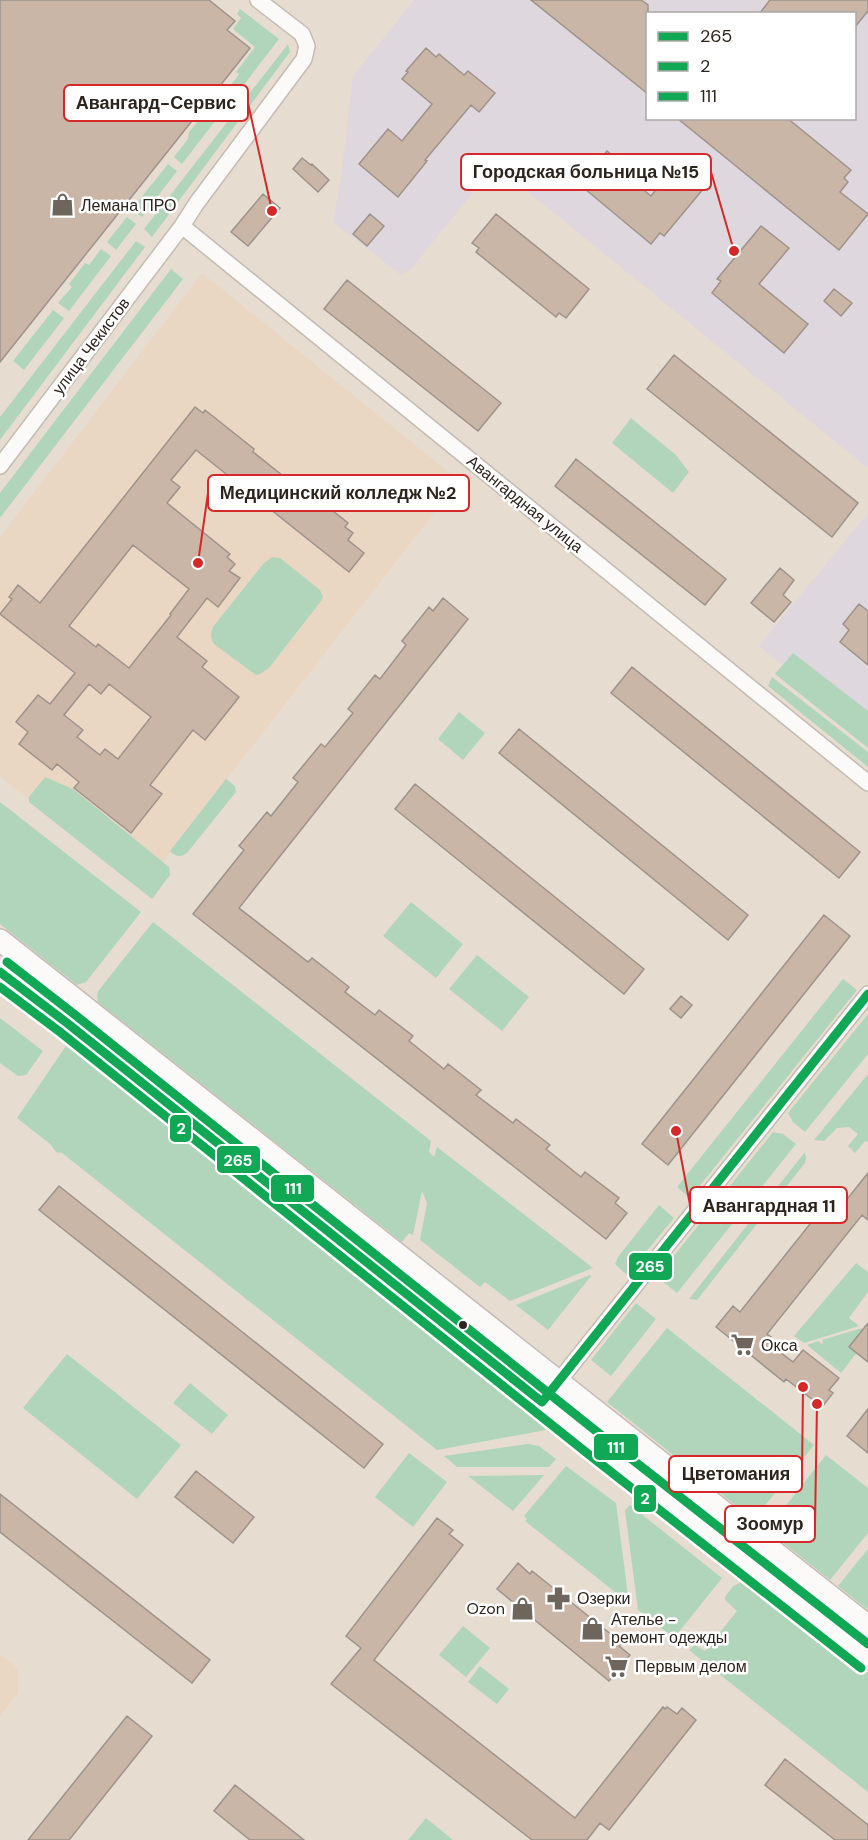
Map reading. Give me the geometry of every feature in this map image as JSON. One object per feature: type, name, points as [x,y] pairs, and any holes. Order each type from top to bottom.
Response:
[{"type":"main road","points":[[0,940],[868,1626]]},
{"type":"main road","points":[[0,972],[868,1659]]},
{"type":"street","name":"улица Чекистов","points":[[0,466],[182,226],[304,59],[307,46],[302,34],[258,0]]},
{"type":"street","name":"Авангардная улица","points":[[182,226],[868,783]]},
{"type":"street","points":[[542,1402],[868,994]]},
{"type":"shaded area","points":[[414,0],[868,0],[868,468],[495,165],[411,269],[401,275],[333,222],[341,178],[353,76]]},
{"type":"shaded area","points":[[202,273],[451,474],[451,491],[141,889],[0,776],[0,537]]},
{"type":"shaded area","points":[[868,513],[868,734],[759,646]]},
{"type":"shaded area","points":[[0,1654],[18,1669],[18,1693],[0,1716]]},
{"type":"green space","points":[[240,9],[279,39],[239,91],[231,85],[239,74],[236,72],[255,47],[233,29],[241,18],[237,14]]},
{"type":"green space","points":[[288,44],[290,52],[152,237],[144,229]]},
{"type":"green space","points":[[225,92],[233,98],[182,164],[174,157],[188,139],[189,132]]},
{"type":"green space","points":[[168,164],[177,171],[142,217],[132,209]]},
{"type":"green space","points":[[127,217],[136,224],[116,250],[107,242]]},
{"type":"green space","points":[[136,241],[145,247],[0,440],[0,417]]},
{"type":"green space","points":[[101,249],[111,256],[69,311],[58,303],[72,287],[69,284],[85,263],[89,265]]},
{"type":"green space","points":[[171,269],[183,279],[0,518],[0,493]]},
{"type":"green space","points":[[53,310],[64,318],[24,370],[13,361]]},
{"type":"green space","points":[[631,418],[676,455],[689,472],[673,493],[612,443]]},
{"type":"green space","points":[[273,557],[280,558],[320,590],[323,597],[269,668],[256,675],[214,644],[211,634],[213,627],[264,563]]},
{"type":"green space","points":[[793,653],[868,711],[868,748],[775,674]]},
{"type":"green space","points":[[772,677],[868,752],[868,767],[768,686]]},
{"type":"green space","points":[[459,712],[485,733],[463,760],[438,739]]},
{"type":"green space","points":[[45,777],[73,789],[169,867],[170,875],[152,899],[29,802],[29,797]]},
{"type":"green space","points":[[226,779],[235,786],[236,792],[187,853],[180,856],[174,855],[170,851]]},
{"type":"green space","points":[[0,802],[141,912],[86,982],[77,985],[0,924]]},
{"type":"green space","points":[[411,902],[463,944],[436,978],[383,936]]},
{"type":"green space","points":[[153,922],[431,1141],[429,1152],[434,1157],[437,1147],[593,1268],[510,1301],[485,1282],[480,1287],[420,1240],[427,1203],[422,1191],[413,1235],[409,1233],[402,1242],[98,1002],[99,990]]},
{"type":"green space","points":[[477,955],[529,997],[502,1031],[449,989]]},
{"type":"green space","points":[[843,979],[857,990],[690,1198],[677,1187]]},
{"type":"green space","points":[[868,1014],[868,1054],[805,1132],[793,1122],[788,1113]]},
{"type":"green space","points":[[0,1018],[43,1051],[26,1075],[18,1076],[0,1063]]},
{"type":"green space","points":[[72,1043],[554,1423],[545,1430],[437,1450],[62,1153],[56,1152],[50,1144],[17,1118],[66,1046]]},
{"type":"green space","points":[[868,1074],[868,1142],[865,1141],[855,1153],[848,1146],[858,1134],[849,1127],[837,1128],[824,1141],[814,1140]]},
{"type":"green space","points":[[773,1132],[783,1134],[796,1144],[677,1293],[657,1277]]},
{"type":"green space","points":[[805,1152],[805,1163],[697,1300],[689,1299]]},
{"type":"green space","points":[[659,1205],[674,1218],[627,1275],[615,1264],[618,1257]]},
{"type":"green space","points":[[856,1263],[868,1272],[868,1292],[849,1318],[859,1326],[804,1343],[794,1336]]},
{"type":"green space","points":[[590,1275],[548,1330],[516,1305]]},
{"type":"green space","points":[[636,1303],[656,1319],[611,1376],[591,1360]]},
{"type":"green space","points":[[667,1328],[814,1445],[758,1514],[749,1516],[607,1402]]},
{"type":"green space","points":[[862,1328],[849,1347],[857,1354],[841,1373],[807,1345],[819,1341],[821,1344],[822,1340]]},
{"type":"green space","points":[[67,1354],[181,1445],[137,1499],[23,1408]]},
{"type":"green space","points":[[190,1383],[228,1415],[212,1434],[173,1403]]},
{"type":"green space","points":[[528,1444],[539,1446],[556,1459],[549,1467],[457,1467],[444,1456]]},
{"type":"green space","points":[[409,1453],[447,1482],[413,1527],[375,1497]]},
{"type":"green space","points":[[826,1455],[868,1488],[868,1533],[830,1580],[772,1534],[772,1526],[776,1518]]},
{"type":"green space","points":[[566,1466],[616,1503],[629,1603],[525,1521],[527,1519],[524,1516]]},
{"type":"green space","points":[[544,1475],[513,1511],[468,1476]]},
{"type":"green space","points":[[630,1505],[722,1578],[674,1638],[638,1610],[625,1510]]},
{"type":"green space","points":[[868,1549],[868,1610],[838,1586]]},
{"type":"green space","points":[[750,1579],[868,1672],[868,1792],[689,1650],[695,1645],[705,1651],[737,1611],[725,1600],[725,1597],[733,1586]]},
{"type":"green space","points":[[463,1626],[490,1648],[466,1677],[439,1655]]},
{"type":"green space","points":[[480,1666],[509,1689],[497,1704],[468,1682]]},
{"type":"green space","points":[[426,1818],[453,1840],[408,1840]]},
{"type":"building","name":"Лемана ПРО","points":[[0,0],[209,0],[235,21],[227,30],[250,48],[0,362]]},
{"type":"building","points":[[531,0],[641,0],[648,5],[648,12],[646,12],[646,92]]},
{"type":"building","points":[[770,0],[868,0],[868,11],[856,26],[856,12],[761,12]]},
{"type":"building","points":[[426,48],[436,57],[439,54],[464,75],[468,71],[495,93],[479,112],[471,105],[425,160],[427,161],[398,197],[359,164],[388,129],[402,141],[432,104],[402,79]]},
{"type":"building","points":[[679,120],[789,120],[851,170],[844,178],[848,182],[840,192],[868,214],[839,250]]},
{"type":"building","points":[[607,151],[617,159],[613,165],[651,196],[681,159],[709,182],[664,236],[660,233],[651,244],[579,184]]},
{"type":"building","points":[[302,158],[329,180],[318,192],[293,169]]},
{"type":"building","points":[[263,194],[280,208],[248,246],[231,232]]},
{"type":"building","points":[[370,214],[384,226],[367,246],[353,234]]},
{"type":"building","points":[[496,214],[589,289],[566,318],[559,313],[556,317],[476,252],[479,248],[472,243]]},
{"type":"building","points":[[761,226],[789,248],[759,284],[808,324],[784,353],[712,293],[721,281],[717,279]]},
{"type":"building","points":[[347,280],[501,403],[478,431],[324,309]]},
{"type":"building","points":[[834,289],[852,303],[841,316],[824,301]]},
{"type":"building","points":[[674,355],[858,503],[832,537],[647,389]]},
{"type":"building","points":[[195,407],[203,413],[205,410],[297,487],[299,484],[348,523],[345,527],[353,533],[348,540],[364,553],[349,572],[196,450],[171,480],[180,487],[167,503],[230,554],[227,557],[235,564],[229,571],[240,578],[218,607],[207,598],[177,637],[207,661],[202,667],[239,697],[205,740],[193,730],[150,785],[162,794],[131,833],[74,788],[79,782],[57,764],[52,770],[19,744],[28,732],[16,722],[38,695],[50,704],[75,673],[0,614],[12,599],[9,597],[18,585],[40,603]],"holes":[[[133,545],[189,589],[129,668],[98,644],[96,647],[69,626]],[[89,684],[101,694],[109,684],[151,717],[118,759],[105,749],[100,755],[77,737],[83,730],[64,715]]]},
{"type":"building","points":[[576,459],[726,579],[705,605],[555,486]]},
{"type":"building","points":[[780,568],[794,580],[783,595],[791,602],[774,622],[751,603]]},
{"type":"building","points":[[443,598],[468,619],[239,908],[308,962],[312,958],[349,987],[345,992],[375,1015],[379,1010],[413,1036],[409,1041],[444,1069],[448,1064],[481,1090],[476,1095],[513,1123],[516,1119],[550,1145],[546,1149],[581,1177],[585,1172],[619,1198],[615,1203],[627,1213],[606,1239],[193,914],[244,850],[239,846],[267,812],[271,816],[298,782],[293,778],[321,744],[325,747],[353,713],[348,709],[375,675],[380,679],[406,645],[402,641],[429,607],[433,611]]},
{"type":"building","points":[[859,604],[868,611],[868,665],[840,642],[849,630],[843,624]]},
{"type":"building","points":[[632,667],[860,852],[839,878],[611,693]]},
{"type":"building","points":[[519,729],[748,915],[728,940],[499,753]]},
{"type":"building","points":[[415,784],[644,969],[624,994],[395,809]]},
{"type":"building","points":[[824,915],[850,936],[668,1165],[642,1144]]},
{"type":"building","points":[[681,996],[692,1005],[681,1018],[670,1009]]},
{"type":"building","points":[[868,1173],[868,1220],[862,1215],[767,1334],[771,1337],[767,1342],[793,1362],[803,1350],[839,1378],[829,1390],[833,1393],[822,1407],[786,1379],[784,1382],[716,1327],[733,1306],[740,1312],[833,1195],[844,1203]]},
{"type":"building","points":[[59,1186],[383,1444],[364,1468],[39,1210]]},
{"type":"building","points":[[868,1323],[868,1362],[849,1347]]},
{"type":"building","points":[[868,1409],[868,1453],[847,1436]]},
{"type":"building","points":[[196,1471],[254,1517],[233,1543],[175,1497]]},
{"type":"building","points":[[0,1494],[210,1660],[192,1683],[0,1532]]},
{"type":"building","points":[[437,1518],[453,1530],[449,1534],[463,1545],[374,1660],[575,1818],[663,1707],[677,1714],[682,1708],[696,1720],[609,1830],[600,1823],[587,1840],[532,1840],[331,1684],[361,1648],[346,1636]]},
{"type":"building","points":[[518,1563],[530,1574],[532,1571],[622,1643],[619,1646],[630,1655],[609,1681],[497,1589]]},
{"type":"building","points":[[127,1716],[152,1736],[69,1840],[28,1840]]},
{"type":"building","points":[[785,1759],[868,1825],[868,1840],[835,1840],[765,1785]]},
{"type":"building","points":[[235,1785],[304,1840],[250,1840],[214,1811]]},
{"type":"transit line","name":"111","points":[[7,962],[606,1439],[868,1644]]},
{"type":"transit line","name":"265","points":[[0,972],[542,1402],[868,994]]},
{"type":"transit line","name":"2","points":[[0,987],[60,1032],[592,1457],[861,1668]]},
{"type":"place","name":"Лемана ПРО","points":[[63,205]]},
{"type":"place","name":"Авангард-Сервис","points":[[272,211]]},
{"type":"place","name":"Городская больница №15","points":[[734,251]]},
{"type":"place","name":"Медицинский колледж №2","points":[[198,563]]},
{"type":"place","name":"Авангардная 11","points":[[676,1131]]},
{"type":"place","name":"Окса","points":[[743,1345]]},
{"type":"place","name":"Цветомания","points":[[803,1387]]},
{"type":"place","name":"Зоомур","points":[[817,1404]]},
{"type":"place","name":"Озерки","points":[[559,1598]]},
{"type":"place","name":"Ozon","points":[[523,1608]]},
{"type":"place","name":"Ателье - ремонт одежды","points":[[593,1628]]},
{"type":"place","name":"Первым делом","points":[[617,1666]]}]
